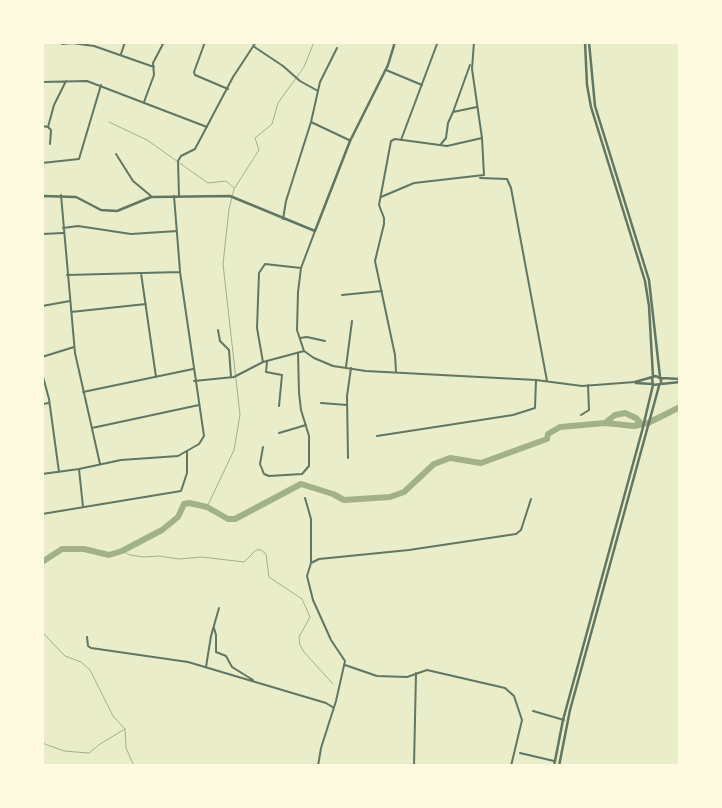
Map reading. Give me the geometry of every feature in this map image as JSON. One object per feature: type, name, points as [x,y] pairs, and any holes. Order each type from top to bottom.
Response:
[{"type":"street","points":[[121,54],[125,42]]},
{"type":"street","points":[[144,103],[154,75],[153,63],[164,42]]},
{"type":"street","points":[[205,42],[194,72],[195,76],[228,89]]},
{"type":"street","points":[[179,196],[178,161],[181,156],[195,148],[256,42]]},
{"type":"street","points":[[396,42],[386,70],[350,141],[301,268],[297,330],[304,351],[327,363],[351,368],[396,372],[588,385],[635,382],[652,377],[680,380]]},
{"type":"street","points":[[474,42],[472,63],[482,138],[484,175]]},
{"type":"street","points":[[587,42],[586,78],[591,106],[645,281],[649,306],[652,377],[649,411]]},
{"type":"street","points":[[554,766],[563,720],[643,431],[660,378],[649,280],[595,106],[587,42]]},
{"type":"street","points":[[62,44],[72,43],[94,46],[154,66]]},
{"type":"street","points":[[402,140],[437,44]]},
{"type":"street","points":[[253,46],[283,66],[300,81],[318,91]]},
{"type":"street","points":[[283,219],[290,185],[311,122],[323,75],[337,48]]},
{"type":"street","points":[[440,145],[446,138],[448,123],[459,91],[472,63]]},
{"type":"street","points":[[386,70],[422,85]]},
{"type":"street","points":[[42,82],[80,80],[101,85],[207,127]]},
{"type":"street","points":[[50,144],[51,130],[48,127],[54,105],[66,81]]},
{"type":"street","points":[[42,163],[79,159],[101,85]]},
{"type":"street","points":[[453,112],[477,106]]},
{"type":"street","points":[[311,122],[350,141]]},
{"type":"street","points":[[42,126],[48,127]]},
{"type":"street","points":[[396,372],[375,261],[384,221],[379,208],[390,144],[392,140],[402,140],[440,145],[459,144],[482,138]]},
{"type":"street","points":[[116,154],[133,181],[151,197]]},
{"type":"street","points":[[380,198],[414,183],[484,175],[488,178]]},
{"type":"street","points":[[480,178],[507,179],[511,188],[547,381]]},
{"type":"street","points":[[42,196],[61,195],[76,197],[101,210],[117,211],[151,197],[228,196],[315,231]]},
{"type":"street","points":[[61,195],[74,347],[100,465]]},
{"type":"street","points":[[42,474],[79,470],[121,460],[178,456],[199,444],[204,436],[194,382],[180,272],[174,196]]},
{"type":"street","points":[[63,228],[84,227],[131,234],[177,231]]},
{"type":"street","points":[[42,234],[64,233]]},
{"type":"street","points":[[263,362],[257,328],[259,273],[265,264],[301,268]]},
{"type":"street","points":[[67,275],[180,272]]},
{"type":"street","points":[[141,273],[156,377]]},
{"type":"street","points":[[342,295],[382,291]]},
{"type":"street","points":[[42,306],[70,301]]},
{"type":"street","points":[[71,312],[146,304]]},
{"type":"street","points":[[346,367],[352,320]]},
{"type":"street","points":[[218,330],[220,341],[229,350],[231,377]]},
{"type":"street","points":[[300,338],[325,341]]},
{"type":"street","points":[[42,357],[74,347]]},
{"type":"street","points":[[194,382],[231,377],[263,362],[304,351]]},
{"type":"street","points":[[263,447],[260,464],[264,474],[275,477],[302,474],[307,471],[310,460],[306,424],[299,393],[298,353]]},
{"type":"street","points":[[267,362],[266,372],[282,376],[279,406]]},
{"type":"street","points":[[348,458],[347,405],[351,368]]},
{"type":"street","points":[[83,392],[193,369]]},
{"type":"street","points":[[42,373],[49,403],[59,472]]},
{"type":"street","points":[[377,436],[513,415],[535,408],[537,405],[536,380]]},
{"type":"street","points":[[635,382],[659,385],[680,380]]},
{"type":"street","points":[[580,415],[589,410],[588,385]]},
{"type":"street","points":[[321,402],[347,405]]},
{"type":"street","points":[[42,404],[49,403]]},
{"type":"street","points":[[92,428],[199,405]]},
{"type":"street","points":[[279,433],[306,424]]},
{"type":"street","points":[[559,766],[568,721],[643,431]]},
{"type":"street","points":[[42,514],[180,491],[187,473],[187,451]]},
{"type":"street","points":[[79,470],[83,507]]},
{"type":"street","points":[[305,498],[311,519],[311,563],[307,576],[313,600],[335,647],[344,657],[345,665],[321,748],[318,766]]},
{"type":"street","points":[[311,563],[319,559],[408,550],[516,534],[521,530],[532,499]]},
{"type":"street","points":[[206,667],[219,608]]},
{"type":"street","points":[[214,628],[216,652],[226,656],[232,667],[254,681]]},
{"type":"street","points":[[87,637],[88,646],[94,649],[188,662],[254,681],[334,708]]},
{"type":"street","points":[[345,665],[376,676],[406,677],[427,670],[505,688],[518,705],[522,723],[511,766]]},
{"type":"street","points":[[414,766],[416,673]]},
{"type":"street","points":[[533,711],[568,721]]},
{"type":"street","points":[[520,753],[555,761]]},
{"type":"waterway","points":[[207,507],[234,450],[240,415],[223,264],[229,209],[234,189],[259,150],[255,138],[272,124],[278,103],[304,67],[314,42]]},
{"type":"waterway","points":[[109,122],[147,140],[208,183],[226,181],[234,188]]},
{"type":"waterway","points":[[42,562],[62,549],[84,549],[109,555],[122,551],[162,530],[178,517],[184,504],[189,503],[207,507],[228,519],[235,519],[301,484],[333,494],[344,500],[390,497],[404,492],[434,464],[450,458],[481,463],[547,439],[548,434],[560,427],[605,423],[634,426],[648,423],[680,407]]},
{"type":"waterway","points":[[605,423],[615,415],[625,413],[636,418],[641,424]]},
{"type":"waterway","points":[[122,551],[130,555],[144,557],[159,556],[179,559],[202,557],[244,562],[256,550],[261,550],[266,554],[269,577],[302,599],[310,617],[299,637],[300,645],[333,684]]},
{"type":"waterway","points":[[42,632],[65,656],[81,662],[90,670],[113,716],[125,729],[126,748],[134,766]]},
{"type":"waterway","points":[[42,743],[64,751],[89,753],[125,729]]}]
